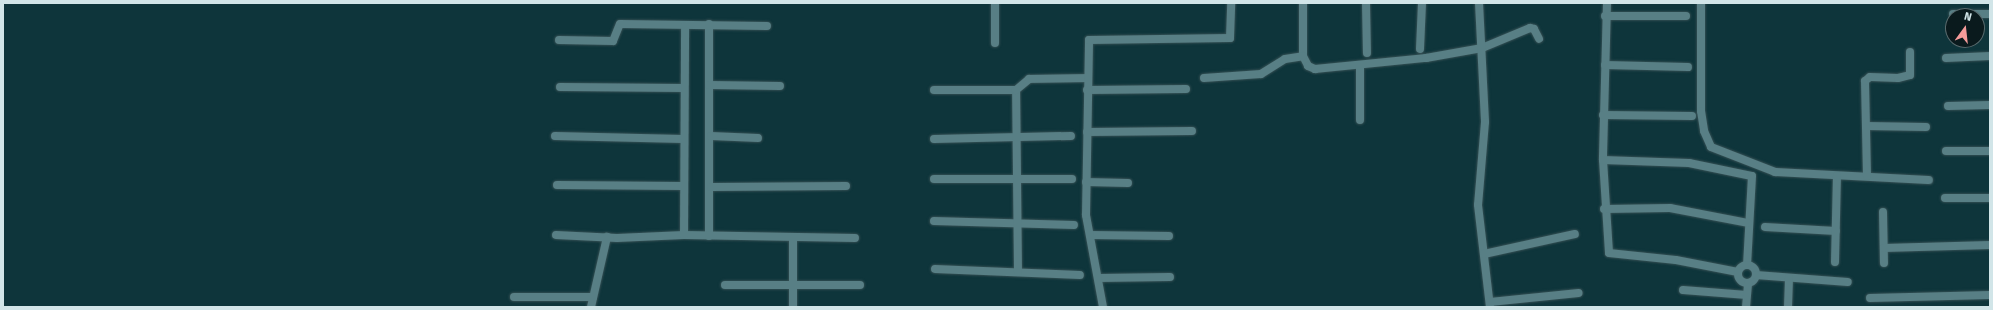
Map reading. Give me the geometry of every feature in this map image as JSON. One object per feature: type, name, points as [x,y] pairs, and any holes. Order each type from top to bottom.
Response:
[{"type":"street","points":[[995,3],[995,43]]},
{"type":"street","points":[[1103,307],[1086,215],[1087,78],[1089,40],[1230,38],[1231,3]]},
{"type":"street","points":[[1303,3],[1303,56],[1308,66],[1314,69],[1360,66],[1482,48],[1530,28],[1534,29],[1539,39]]},
{"type":"street","points":[[1366,3],[1366,53]]},
{"type":"street","points":[[1420,49],[1422,3]]},
{"type":"street","points":[[1479,3],[1485,122],[1478,205],[1490,305],[1578,293]]},
{"type":"street","points":[[1607,3],[1605,16],[1603,160],[1604,209],[1609,253],[1676,260],[1738,272]]},
{"type":"street","points":[[1701,3],[1701,111],[1704,131],[1711,147],[1775,172],[1929,180]]},
{"type":"street","points":[[1605,16],[1686,16]]},
{"type":"street","points":[[559,40],[613,41],[620,24],[709,24],[767,26]]},
{"type":"street","points":[[684,235],[683,140],[685,24]]},
{"type":"street","points":[[709,24],[711,136],[709,236]]},
{"type":"street","points":[[1867,176],[1865,81],[1870,77],[1898,78],[1910,75],[1910,52]]},
{"type":"street","points":[[1204,78],[1240,77],[1261,74],[1285,59],[1303,56]]},
{"type":"street","points":[[1946,58],[1990,56]]},
{"type":"street","points":[[1605,65],[1688,67]]},
{"type":"street","points":[[1360,66],[1360,120]]},
{"type":"street","points":[[934,90],[1016,90],[1029,79],[1087,78]]},
{"type":"street","points":[[710,85],[780,86]]},
{"type":"street","points":[[560,88],[684,88]]},
{"type":"street","points":[[1087,90],[1186,89]]},
{"type":"street","points":[[1016,90],[1018,272]]},
{"type":"street","points":[[1948,106],[1990,105]]},
{"type":"street","points":[[1603,115],[1692,116]]},
{"type":"street","points":[[1866,126],[1926,127]]},
{"type":"street","points":[[1087,132],[1192,132]]},
{"type":"street","points":[[555,136],[683,140]]},
{"type":"street","points":[[711,136],[758,138]]},
{"type":"street","points":[[934,139],[1071,136]]},
{"type":"street","points":[[1946,152],[1990,151]]},
{"type":"street","points":[[1603,160],[1689,163],[1752,176],[1748,223],[1747,264]]},
{"type":"street","points":[[1835,262],[1837,176]]},
{"type":"street","points":[[934,179],[1072,179]]},
{"type":"street","points":[[1086,182],[1128,183]]},
{"type":"street","points":[[557,186],[683,186]]},
{"type":"street","points":[[711,187],[846,186]]},
{"type":"street","points":[[1945,198],[1990,198]]},
{"type":"street","points":[[1604,209],[1670,208],[1748,223]]},
{"type":"street","points":[[1883,212],[1884,263]]},
{"type":"street","points":[[934,221],[1018,222],[1074,225]]},
{"type":"street","points":[[1766,227],[1836,231]]},
{"type":"street","points":[[1484,254],[1575,234]]},
{"type":"street","points":[[556,235],[607,237],[684,235],[855,238]]},
{"type":"street","points":[[1090,235],[1169,236]]},
{"type":"street","points":[[590,307],[607,237]]},
{"type":"street","points":[[793,307],[794,238]]},
{"type":"street","points":[[1884,248],[1990,245]]},
{"type":"street","points":[[1748,283],[1740,280],[1738,272],[1742,266],[1747,264],[1754,267],[1756,275]]},
{"type":"street","points":[[935,268],[1080,274]]},
{"type":"street","points":[[1756,275],[1848,282]]},
{"type":"street","points":[[1746,307],[1748,283],[1756,275]]},
{"type":"street","points":[[1098,278],[1170,277]]},
{"type":"street","points":[[1788,307],[1789,278]]},
{"type":"street","points":[[725,285],[860,285]]},
{"type":"street","points":[[1683,290],[1747,295]]},
{"type":"street","points":[[1870,298],[1990,295]]},
{"type":"street","points":[[514,297],[593,297]]}]
